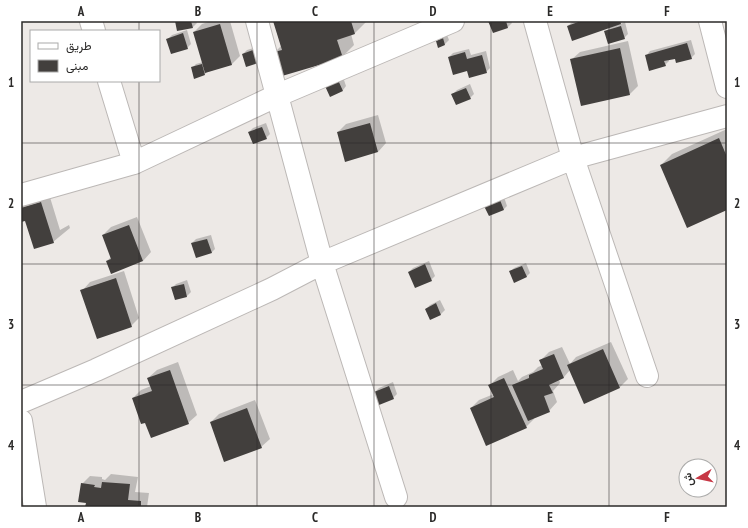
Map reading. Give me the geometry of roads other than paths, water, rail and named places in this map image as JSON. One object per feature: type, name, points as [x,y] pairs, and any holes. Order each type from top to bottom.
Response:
[{"type":"street","points":[[256,21],[322,263],[396,497]]},
{"type":"street","points":[[535,21],[573,158],[647,376]]},
{"type":"street","points":[[710,21],[727,87]]},
{"type":"street","points":[[21,195],[134,163],[276,96],[449,22]]},
{"type":"street","points":[[109,82],[134,163]]},
{"type":"street","points":[[21,402],[96,370],[258,296],[322,263],[573,158],[727,116]]},
{"type":"street","points":[[21,421],[35,507]]}]
